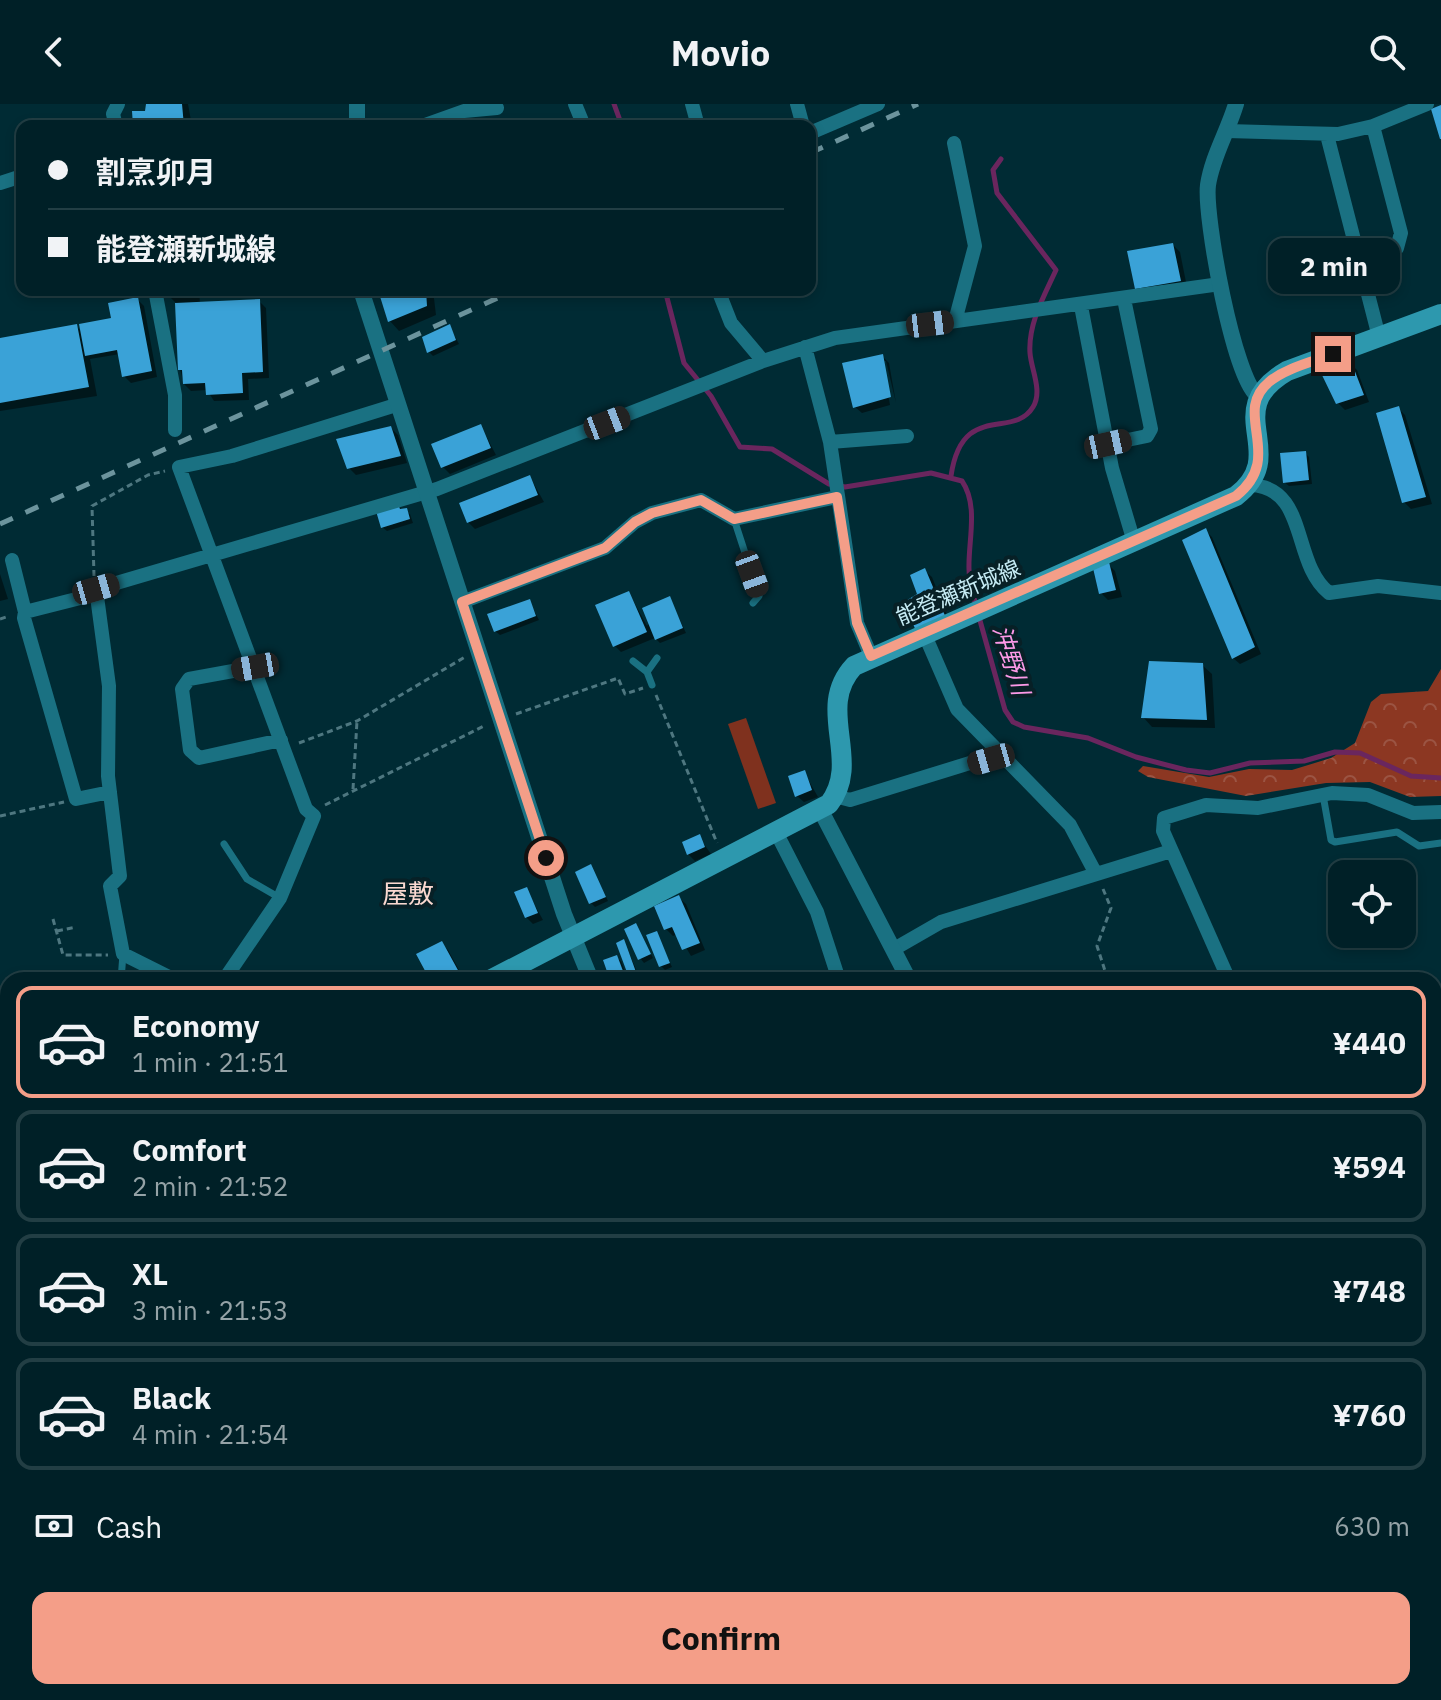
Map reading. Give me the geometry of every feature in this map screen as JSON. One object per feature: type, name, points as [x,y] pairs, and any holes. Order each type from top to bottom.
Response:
[{"type":"main road","points":[[1250,485],[1259,465],[1254,411],[1258,396],[1268,382],[1287,371],[1441,314]]},
{"type":"main road","name":"能登瀬新城線","points":[[828,802],[841,782],[843,761],[837,694],[843,677],[854,666],[1236,496],[1250,485]]},
{"type":"main road","points":[[505,972],[724,860],[828,802]]},
{"type":"street","points":[[816,133],[878,104]]},
{"type":"street","points":[[1236,104],[1211,167],[1207,196],[1220,284],[1244,377],[1258,396]]},
{"type":"street","points":[[1227,131],[1327,135],[1373,126],[1427,104]]},
{"type":"street","points":[[439,120],[464,111],[497,108]]},
{"type":"street","points":[[1358,258],[1397,248],[1401,233],[1373,126]]},
{"type":"street","points":[[1327,135],[1379,337]]},
{"type":"street","points":[[954,143],[975,246],[955,321]]},
{"type":"street","points":[[25,612],[425,491],[805,347],[879,330],[1081,306],[1220,284]]},
{"type":"street","points":[[156,296],[175,395],[175,430]]},
{"type":"street","points":[[363,296],[564,914],[588,972]]},
{"type":"street","points":[[720,296],[731,323],[763,361]]},
{"type":"street","points":[[1108,444],[1147,436],[1151,429],[1124,299]]},
{"type":"street","points":[[1081,306],[1108,444],[1134,542]]},
{"type":"street","points":[[805,347],[830,442],[857,623],[871,656]]},
{"type":"street","points":[[229,972],[280,898],[314,816],[306,809],[179,467],[232,456],[396,405]]},
{"type":"street","points":[[830,442],[907,436]]},
{"type":"street","points":[[1250,485],[1265,485],[1283,496],[1309,565],[1329,593],[1378,586],[1441,593]]},
{"type":"street","points":[[462,602],[605,548],[635,522],[652,513],[701,500],[734,519],[837,497]]},
{"type":"street","points":[[12,560],[76,799],[110,792]]},
{"type":"street","points":[[96,591],[109,686],[110,792],[120,876],[110,886],[123,954],[159,972]]},
{"type":"street","points":[[924,633],[957,709],[1070,825],[1096,874]]},
{"type":"street","points":[[255,667],[189,679],[182,689],[190,750],[199,758],[282,744]]},
{"type":"street","points":[[905,972],[828,802],[850,800],[999,754]]},
{"type":"street","points":[[1225,972],[1163,831],[1164,818],[1206,805],[1258,808],[1323,794],[1368,795],[1413,813],[1441,812]]},
{"type":"street","points":[[776,832],[817,912],[836,972]]},
{"type":"street","points":[[894,949],[941,922],[1171,851]]},
{"type":"lane","points":[[734,519],[759,596],[753,603]]},
{"type":"lane","points":[[647,672],[657,658]]},
{"type":"lane","points":[[633,661],[647,672],[652,685]]},
{"type":"lane","points":[[1323,794],[1331,840],[1335,842],[1397,832],[1419,846],[1441,843]]},
{"type":"lane","points":[[224,844],[247,879],[280,898]]},
{"type":"lane","points":[[122,972],[123,954]]},
{"type":"path","points":[[96,591],[91,557],[92,506],[148,475],[179,467]]},
{"type":"path","points":[[282,744],[357,721],[478,652]]},
{"type":"path","points":[[314,816],[324,806],[353,789],[474,729],[618,678],[625,694],[652,685],[724,860]]},
{"type":"path","points":[[353,789],[357,721]]},
{"type":"path","points":[[0,816],[76,799]]},
{"type":"path","points":[[1096,874],[1111,908],[1097,946],[1105,972]]},
{"type":"path","points":[[53,919],[63,955],[123,954]]},
{"type":"path","points":[[57,931],[76,927]]},
{"type":"shaded area","points":[[746,718],[776,803],[758,809],[728,724]]},
{"type":"green space","points":[[1441,669],[1441,796],[1410,797],[1370,782],[1326,783],[1246,796],[1148,777],[1138,771],[1143,766],[1209,777],[1249,769],[1292,770],[1331,758],[1355,743],[1371,702],[1381,694],[1428,691]]},
{"type":"building","points":[[146,104],[182,104],[183,120],[133,120],[132,111],[145,111]]},
{"type":"building","points":[[1441,105],[1441,139],[1440,139],[1431,109]]},
{"type":"building","points":[[1173,243],[1181,281],[1135,289],[1127,251]]},
{"type":"building","points":[[380,296],[426,296],[427,306],[388,322]]},
{"type":"building","points":[[138,297],[152,371],[122,377],[117,350],[85,356],[79,324],[111,318],[108,303]]},
{"type":"building","points":[[260,299],[263,372],[242,373],[243,393],[206,395],[205,383],[183,384],[182,370],[178,370],[175,303]]},
{"type":"building","points":[[77,324],[89,387],[0,403],[0,338]]},
{"type":"building","points":[[450,324],[456,340],[427,353],[422,337]]},
{"type":"building","points":[[883,354],[891,397],[853,408],[842,363]]},
{"type":"building","points":[[1351,361],[1364,395],[1336,404],[1321,373]]},
{"type":"building","points":[[1399,406],[1426,497],[1402,503],[1376,413]]},
{"type":"building","points":[[481,424],[491,448],[441,468],[431,444]]},
{"type":"building","points":[[391,426],[401,456],[347,469],[336,439]]},
{"type":"building","points":[[1306,451],[1309,480],[1283,483],[1280,453]]},
{"type":"building","points":[[530,475],[538,495],[467,523],[459,503]]},
{"type":"building","points":[[398,504],[400,509],[407,508],[410,519],[381,528],[376,511]]},
{"type":"building","points":[[1206,528],[1255,647],[1232,659],[1182,540]]},
{"type":"building","points":[[1109,562],[1116,590],[1099,594],[1093,568]]},
{"type":"building","points":[[925,568],[946,618],[916,631],[904,602],[917,594],[910,575]]},
{"type":"building","points":[[629,591],[647,632],[613,647],[595,605]]},
{"type":"building","points":[[670,596],[683,628],[655,640],[642,608]]},
{"type":"building","points":[[530,599],[536,616],[494,632],[487,614]]},
{"type":"building","points":[[1149,661],[1203,663],[1207,720],[1141,718]]},
{"type":"building","points":[[805,770],[812,790],[795,797],[788,776]]},
{"type":"building","points":[[700,834],[705,847],[687,855],[682,842]]},
{"type":"building","points":[[591,864],[606,897],[589,904],[575,872]]},
{"type":"building","points":[[527,887],[538,913],[525,918],[514,892]]},
{"type":"building","points":[[679,895],[700,943],[682,950],[672,927],[664,930],[654,906]]},
{"type":"building","points":[[636,923],[651,954],[638,960],[624,929]]},
{"type":"building","points":[[657,931],[670,963],[659,967],[646,935]]},
{"type":"building","points":[[624,939],[636,972],[627,972],[616,943]]},
{"type":"building","points":[[442,941],[459,972],[426,972],[416,954]]},
{"type":"building","points":[[617,955],[623,972],[607,972],[603,960]]},
{"type":"waterway","points":[[614,104],[620,120]]},
{"type":"waterway","name":"沖野川","points":[[951,476],[957,453],[966,438],[977,430],[1024,416],[1036,401],[1030,342],[1038,310],[1056,270],[997,193],[993,170],[1001,159]]},
{"type":"waterway","points":[[667,296],[684,363],[711,396],[740,447],[772,449],[829,484],[845,487],[931,473],[962,481],[970,501],[969,574],[976,607]]},
{"type":"waterway","name":"沖野川","points":[[979,617],[1005,710],[1013,722],[1024,727],[1088,738],[1136,757],[1210,773],[1250,763],[1304,761],[1335,752],[1360,753],[1411,776],[1441,778]]},
{"type":"railway","points":[[816,150],[918,104]]},
{"type":"railway","points":[[0,524],[502,296]]},
{"type":"district","name":"屋敷","points":[[408,894]]},
{"type":"route","points":[[546,858],[462,602],[605,548],[635,522],[652,513],[701,500],[734,519],[837,497],[857,623],[871,656],[1236,496],[1250,485],[1259,465],[1254,411],[1258,396],[1268,382],[1287,371],[1333,354]]}]
